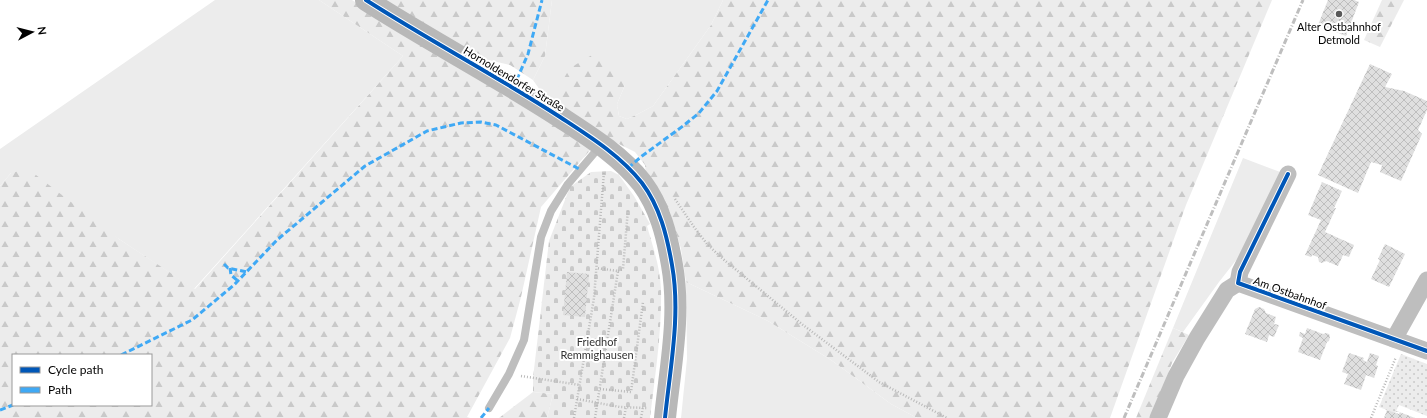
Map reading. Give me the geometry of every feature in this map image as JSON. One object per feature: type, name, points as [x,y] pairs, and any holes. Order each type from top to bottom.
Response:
[{"type":"street","name":"Hornoldendorfer Straße","points":[[366,0],[412,29],[535,100],[605,147],[642,183],[654,202],[667,239],[675,289],[674,326],[665,414]]},
{"type":"street","name":"Am Ostbahnhof","points":[[1158,418],[1176,376],[1197,338],[1227,290],[1238,283],[1240,272],[1288,174]]},
{"type":"street","points":[[1399,340],[1427,280]]},
{"type":"street","name":"Am Ostbahnhof","points":[[1238,283],[1427,351]]},
{"type":"lane","points":[[489,408],[509,374],[524,340],[541,238],[551,211],[568,184],[605,147]]},
{"type":"path","points":[[574,418],[594,298],[605,147]]},
{"type":"path","points":[[672,195],[707,244],[803,325],[879,382],[947,418]]},
{"type":"path","points":[[596,268],[618,271],[623,269],[628,209]]},
{"type":"path","points":[[595,418],[618,271]]},
{"type":"path","points":[[600,388],[631,392],[643,302]]},
{"type":"path","points":[[1371,418],[1399,340]]},
{"type":"path","points":[[509,374],[580,385]]},
{"type":"path","points":[[577,399],[598,402],[606,405],[643,407],[665,414]]},
{"type":"path","points":[[624,418],[626,407]]},
{"type":"path","points":[[641,418],[643,407]]},
{"type":"green space","points":[[215,0],[319,0],[403,56],[194,289],[119,239],[11,173],[0,186],[0,149]]},
{"type":"green space","points":[[319,0],[352,0],[414,40],[592,148],[541,207],[521,297],[510,338],[467,417],[470,418],[0,418],[0,186],[11,173],[23,170],[36,175],[119,239],[195,289],[403,56]]},
{"type":"green space","points":[[385,0],[552,0],[545,56],[533,80],[510,65],[480,58]]},
{"type":"green space","points":[[552,0],[723,0],[711,25],[653,106],[627,119],[619,116],[617,104],[625,85],[549,103],[533,80],[545,56]]},
{"type":"green space","points":[[723,0],[1272,0],[1186,205],[1110,418],[917,418],[891,404],[831,360],[768,321],[686,282],[681,249],[670,212],[646,175],[645,165],[635,152],[607,138],[549,103],[570,68],[597,52],[621,70],[625,75],[625,85],[617,104],[619,116],[627,119],[653,106],[711,25]]},
{"type":"green space","points":[[1382,0],[1404,0],[1380,47],[1364,40]]},
{"type":"green space","points":[[1243,158],[1283,173],[1237,259],[1183,332],[1173,328]]},
{"type":"green space","name":"Friedhof Remmighausen","points":[[611,171],[619,175],[634,196],[650,224],[647,226],[659,273],[661,305],[658,354],[650,418],[547,418],[553,394],[533,392],[533,378],[549,241],[570,187],[591,172]]},
{"type":"green space","points":[[686,282],[768,321],[831,360],[891,404],[917,418],[681,418],[687,359]]},
{"type":"green space","points":[[1173,328],[1189,335],[1172,363],[1151,418],[1136,418]]},
{"type":"green space","points":[[1401,354],[1427,364],[1427,416],[1399,405],[1395,413],[1379,407]]},
{"type":"green space","points":[[533,392],[553,394],[547,418],[499,418]]},
{"type":"building","name":"Alter Ostbahnhof Detmold","points":[[1328,0],[1354,0],[1359,2],[1346,36],[1318,25]]},
{"type":"building","points":[[1370,64],[1392,74],[1385,87],[1404,91],[1427,101],[1427,110],[1418,130],[1422,134],[1401,181],[1380,172],[1382,165],[1371,162],[1358,193],[1318,175]]},
{"type":"building","points":[[1322,182],[1342,191],[1325,232],[1354,245],[1349,257],[1343,255],[1338,266],[1326,261],[1322,263],[1319,262],[1318,257],[1312,255],[1311,257],[1305,255],[1321,220],[1308,215]]},
{"type":"building","points":[[1385,244],[1405,254],[1389,287],[1371,279],[1380,260],[1378,259]]},
{"type":"building","points":[[567,272],[589,274],[585,317],[563,315]]},
{"type":"building","points":[[1259,307],[1264,309],[1266,313],[1276,317],[1274,324],[1279,325],[1274,337],[1269,335],[1267,342],[1245,334],[1255,309]]},
{"type":"building","points":[[1307,328],[1323,334],[1329,334],[1329,341],[1327,342],[1320,360],[1298,352],[1303,338],[1299,336],[1300,332],[1305,334]]},
{"type":"building","points":[[1349,353],[1364,358],[1363,360],[1367,362],[1370,353],[1379,356],[1376,365],[1378,366],[1374,378],[1366,375],[1361,390],[1344,384],[1348,374],[1342,372]]},
{"type":"building","points":[[1387,410],[1399,414],[1400,412],[1415,418],[1384,418]]},
{"type":"railway","points":[[1124,418],[1303,0]]},
{"type":"marked path","points":[[513,88],[528,54],[542,0]]},
{"type":"marked path","points":[[628,168],[699,113],[717,91],[768,0]]},
{"type":"marked path","points":[[123,354],[192,320],[234,285],[277,240],[365,166],[427,131],[461,123],[481,122],[496,125],[581,170]]},
{"type":"marked path","points":[[224,264],[228,268],[247,272]]},
{"type":"marked path","points":[[230,268],[231,275],[238,281]]},
{"type":"marked path","points":[[0,410],[12,405]]},
{"type":"marked path","points":[[481,418],[489,408]]},
{"type":"cycle path","points":[[366,0],[414,30],[512,87],[582,131],[614,155],[642,183],[654,202],[662,222],[670,254],[674,284],[674,342],[665,418]]},
{"type":"cycle path","points":[[1288,174],[1240,272],[1238,283],[1427,351]]},
{"type":"place","name":"Alter Ostbahnhof Detmold","points":[[1339,14]]}]
